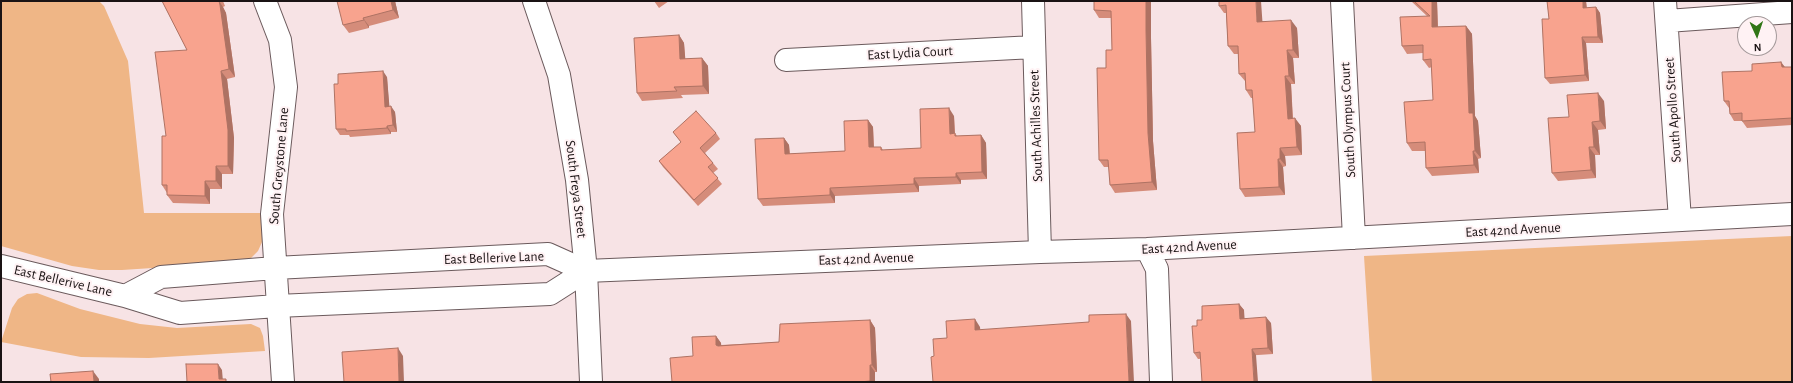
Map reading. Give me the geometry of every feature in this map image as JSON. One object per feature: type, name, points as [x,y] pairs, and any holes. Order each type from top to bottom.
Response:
[{"type":"street","name":"South Greystone Lane","points":[[265,1],[280,40],[286,87],[272,214],[283,382]]},
{"type":"street","name":"South Freya Street","points":[[534,1],[559,75],[577,180],[586,271],[591,382]]},
{"type":"street","name":"South Achilles Street","points":[[1033,1],[1040,252]]},
{"type":"street","name":"South Olympus Court","points":[[1342,1],[1354,238]]},
{"type":"street","points":[[1666,11],[1792,12]]},
{"type":"street","name":"South Apollo Street","points":[[1666,11],[1680,220]]},
{"type":"street","name":"East Lydia Court","points":[[786,60],[1034,47]]},
{"type":"street","name":"East 42nd Avenue","points":[[586,271],[1147,249],[1792,214]]},
{"type":"street","points":[[1147,249],[1157,270],[1161,382]]},
{"type":"street","name":"East Bellerive Lane","points":[[125,296],[161,277],[275,268],[548,254],[586,271]]},
{"type":"street","name":"East Bellerive Lane","points":[[1,266],[125,296],[180,313],[277,306],[550,294],[586,271]]},
{"type":"shaded area","points":[[1,1],[99,1],[104,6],[128,61],[144,213],[262,213],[262,242],[258,251],[251,258],[244,262],[122,270],[99,270],[72,266],[1,246]]},
{"type":"shaded area","points":[[1792,236],[1792,382],[1372,382],[1364,256]]},
{"type":"shaded area","points":[[37,293],[80,309],[140,324],[177,328],[251,324],[260,328],[263,336],[265,351],[149,358],[81,357],[1,342],[12,308],[18,299],[27,294]]},
{"type":"building","points":[[162,1],[219,1],[220,5],[229,69],[221,71],[228,130],[228,166],[216,166],[216,181],[205,181],[205,196],[167,195],[167,185],[162,185],[162,136],[166,136],[155,52],[187,50]]},
{"type":"building","points":[[337,1],[391,1],[393,10],[363,18],[364,20],[343,25]]},
{"type":"building","points":[[1094,1],[1146,1],[1148,133],[1152,182],[1110,185],[1108,160],[1099,160],[1097,68],[1106,68],[1106,50],[1112,50],[1111,11],[1094,10]]},
{"type":"building","points":[[1219,1],[1256,1],[1257,22],[1291,20],[1293,50],[1287,50],[1289,76],[1285,76],[1288,119],[1295,118],[1297,147],[1280,148],[1280,159],[1278,159],[1279,187],[1240,189],[1237,133],[1255,132],[1252,90],[1246,90],[1245,73],[1239,74],[1238,46],[1228,46],[1226,5],[1219,6]]},
{"type":"building","points":[[1414,1],[1432,1],[1432,27],[1466,26],[1469,113],[1473,113],[1475,151],[1473,151],[1474,165],[1426,168],[1425,142],[1407,143],[1404,102],[1433,100],[1431,59],[1423,60],[1423,45],[1402,46],[1400,17],[1430,16]]},
{"type":"building","points":[[1547,1],[1583,1],[1583,8],[1596,7],[1598,37],[1582,37],[1585,75],[1545,78],[1542,19],[1549,19]]},
{"type":"building","points":[[679,35],[680,59],[702,58],[703,86],[674,87],[677,91],[637,93],[634,38]]},
{"type":"building","points":[[1781,62],[1782,67],[1792,67],[1792,118],[1742,121],[1742,113],[1730,114],[1729,101],[1724,101],[1722,72],[1752,71],[1752,64]]},
{"type":"building","points":[[383,71],[385,107],[391,106],[393,125],[387,126],[387,128],[346,131],[346,129],[336,129],[334,84],[338,84],[338,74]]},
{"type":"building","points":[[1598,93],[1600,121],[1592,122],[1594,147],[1589,147],[1591,170],[1552,173],[1548,118],[1569,117],[1567,95]]},
{"type":"building","points":[[949,108],[950,134],[955,133],[955,136],[981,135],[982,172],[956,173],[956,177],[914,178],[914,184],[830,188],[830,195],[758,199],[755,139],[784,138],[785,154],[845,151],[844,121],[868,120],[869,147],[881,147],[881,150],[921,148],[920,109]]},
{"type":"building","points":[[696,111],[716,133],[700,148],[713,163],[708,167],[718,178],[694,200],[659,161],[681,142],[673,132]]},
{"type":"building","points":[[1239,304],[1240,319],[1266,317],[1268,348],[1252,349],[1254,382],[1202,382],[1200,352],[1194,353],[1192,326],[1197,326],[1197,320],[1202,320],[1202,306]]},
{"type":"building","points":[[1126,314],[1129,382],[933,382],[931,357],[934,356],[933,339],[947,338],[946,321],[975,319],[975,330],[1089,322],[1089,315]]},
{"type":"building","points":[[870,320],[872,365],[870,365],[870,381],[672,382],[670,358],[693,356],[692,337],[716,336],[716,345],[718,346],[779,342],[780,324]]},
{"type":"building","points":[[398,348],[399,382],[344,382],[342,352]]},
{"type":"building","points":[[186,364],[218,364],[219,379],[226,379],[226,382],[187,382]]},
{"type":"building","points":[[93,371],[94,382],[51,382],[50,374]]}]
